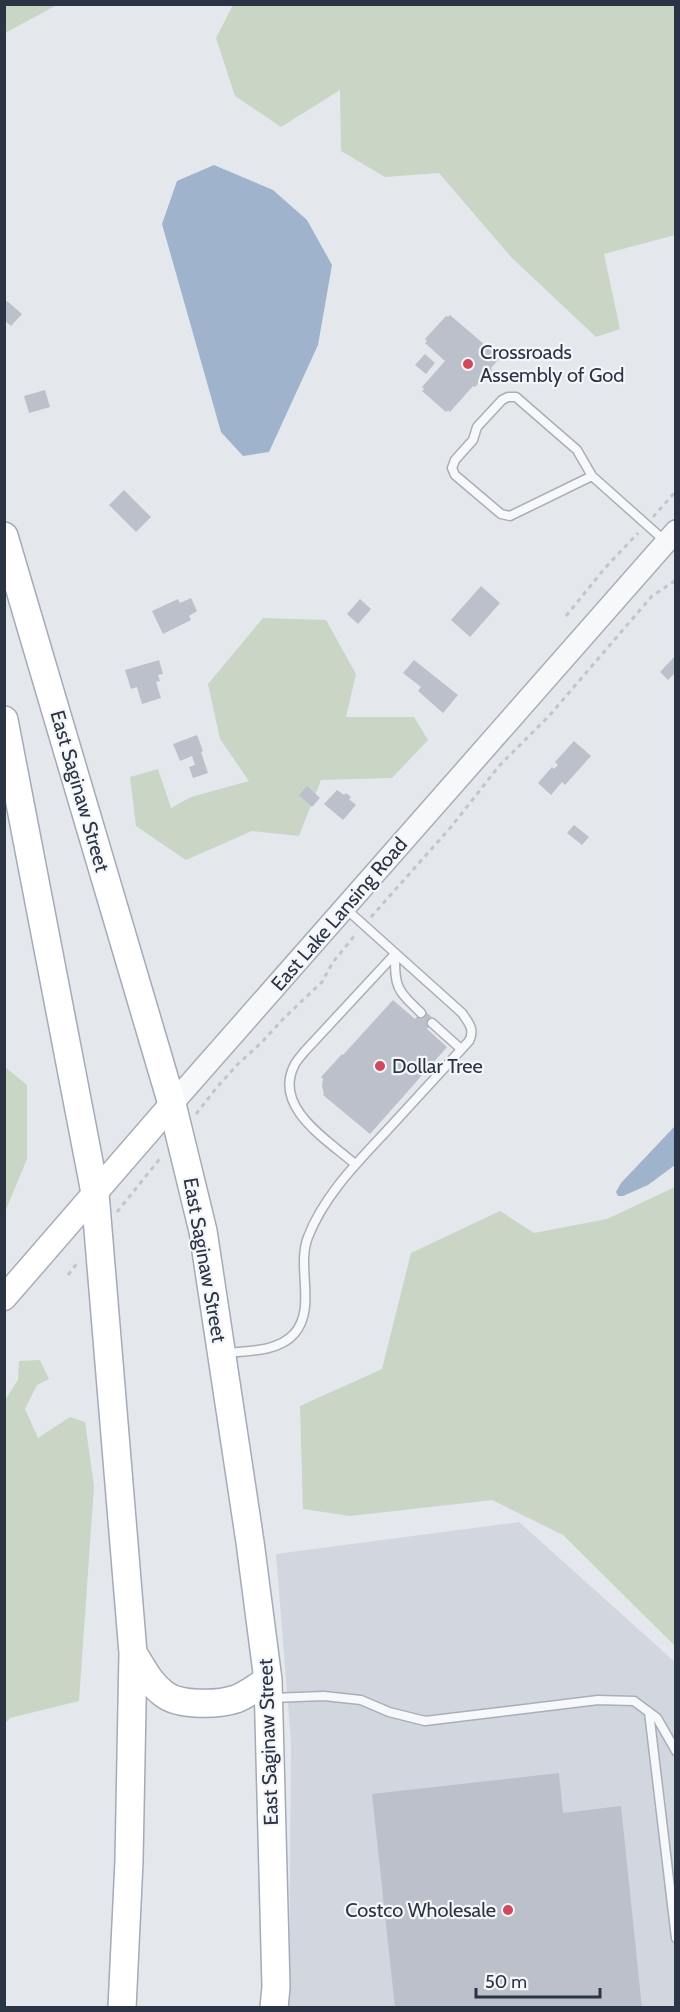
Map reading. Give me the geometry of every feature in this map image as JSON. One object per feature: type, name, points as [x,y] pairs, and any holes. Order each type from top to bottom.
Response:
[{"type":"main road","name":"East Saginaw Street","points":[[4,536],[16,611],[172,1104],[203,1231],[250,1542],[268,1689],[276,1987],[274,2007]]},
{"type":"main road","points":[[4,720],[95,1193],[132,1653],[129,1861],[122,2007]]},
{"type":"main road","name":"East Lake Lansing Road","points":[[4,1298],[172,1104]]},
{"type":"main road","points":[[132,1653],[152,1683],[164,1695],[178,1702],[222,1703],[268,1689]]},
{"type":"street","name":"East Lake Lansing Road","points":[[172,1104],[671,536]]},
{"type":"lane","points":[[592,476],[510,516],[501,514],[455,475],[452,468],[455,460],[473,440],[477,427],[502,400],[516,397],[577,450],[592,476],[646,524],[671,536]]},
{"type":"lane","points":[[222,1354],[270,1348],[295,1334],[305,1312],[304,1273],[307,1239],[322,1207],[356,1164],[462,1049],[472,1035],[471,1026],[462,1012],[344,908]]},
{"type":"lane","points":[[394,954],[395,980],[400,993],[421,1013]]},
{"type":"lane","points":[[356,1164],[300,1116],[292,1105],[290,1086],[293,1067],[394,954]]},
{"type":"lane","points":[[432,1023],[462,1049]]},
{"type":"lane","points":[[268,1689],[361,1700],[389,1712],[425,1720],[598,1700],[634,1701],[657,1718],[675,1751]]},
{"type":"lane","points":[[649,1712],[675,1938]]},
{"type":"path","points":[[566,616],[605,568],[675,491]]},
{"type":"shaded area","points":[[519,1522],[675,1662],[675,2007],[289,2007],[291,1742],[276,1554]]},
{"type":"green space","points":[[5,4],[57,4],[57,5],[5,33]]},
{"type":"green space","points":[[233,5],[675,5],[675,235],[604,254],[620,329],[596,337],[511,257],[439,173],[385,177],[341,151],[340,90],[281,127],[235,96],[216,38]]},
{"type":"green space","points":[[263,618],[326,620],[356,674],[346,717],[414,717],[428,740],[392,778],[321,780],[299,836],[252,831],[186,860],[136,826],[130,777],[158,769],[171,808],[191,797],[249,781],[220,739],[208,684]]},
{"type":"green space","points":[[5,1067],[27,1085],[27,1159],[5,1212]]},
{"type":"green space","points":[[675,1187],[675,1646],[563,1535],[492,1500],[350,1516],[303,1509],[300,1406],[382,1369],[411,1253],[500,1211],[534,1233],[607,1219]]},
{"type":"green space","points":[[40,1360],[49,1379],[37,1385],[25,1409],[38,1438],[70,1417],[85,1422],[94,1486],[79,1701],[10,1718],[5,1724],[5,1400],[18,1380],[19,1361]]},
{"type":"water","points":[[214,165],[273,190],[307,220],[332,265],[318,345],[269,452],[243,456],[221,432],[162,224],[177,181]]},
{"type":"water","points":[[675,1126],[675,1165],[648,1185],[618,1196],[616,1192],[621,1183]]},
{"type":"building","points":[[7,301],[22,314],[11,326],[4,320],[4,303]]},
{"type":"building","name":"Crossroads Assembly of God","points":[[450,315],[500,358],[491,368],[492,370],[475,387],[473,386],[450,412],[448,410],[446,412],[422,391],[424,389],[422,387],[445,361],[425,343],[427,341],[425,339],[446,316]]},
{"type":"building","points":[[425,354],[435,363],[426,374],[415,365]]},
{"type":"building","points":[[45,390],[50,407],[29,413],[24,396]]},
{"type":"building","points":[[124,490],[151,517],[136,532],[109,505]]},
{"type":"building","points":[[481,586],[500,603],[470,637],[451,620]]},
{"type":"building","points":[[191,598],[197,611],[189,616],[191,620],[163,634],[152,611],[178,599],[180,603]]},
{"type":"building","points":[[360,599],[371,609],[358,624],[347,614]]},
{"type":"building","points":[[676,655],[676,672],[668,680],[660,672]]},
{"type":"building","points":[[159,660],[163,674],[158,675],[160,681],[156,682],[161,698],[142,704],[137,687],[131,689],[125,670]]},
{"type":"building","points":[[414,660],[458,695],[443,713],[418,691],[421,687],[403,673]]},
{"type":"building","points":[[197,735],[208,773],[193,778],[189,767],[195,765],[192,756],[180,761],[173,744]]},
{"type":"building","points":[[574,741],[591,756],[565,785],[562,782],[551,795],[538,783],[552,767],[554,769],[558,765],[555,762]]},
{"type":"building","points":[[307,786],[320,798],[312,807],[299,795]]},
{"type":"building","points":[[337,790],[344,795],[346,793],[356,805],[343,820],[324,804]]},
{"type":"building","points":[[574,825],[589,837],[582,845],[567,833]]},
{"type":"building","name":"Dollar Tree","points":[[393,1000],[415,1019],[423,1009],[435,1020],[427,1029],[447,1047],[370,1134],[323,1095],[321,1077]]},
{"type":"building","name":"Costco Wholesale","points":[[559,1773],[563,1813],[621,1806],[642,2008],[395,2008],[372,1794]]},
{"type":"place","name":"Crossroads Assembly of God","points":[[468,364]]},
{"type":"place","name":"Dollar Tree","points":[[380,1066]]},
{"type":"place","name":"Costco Wholesale","points":[[508,1910]]}]
